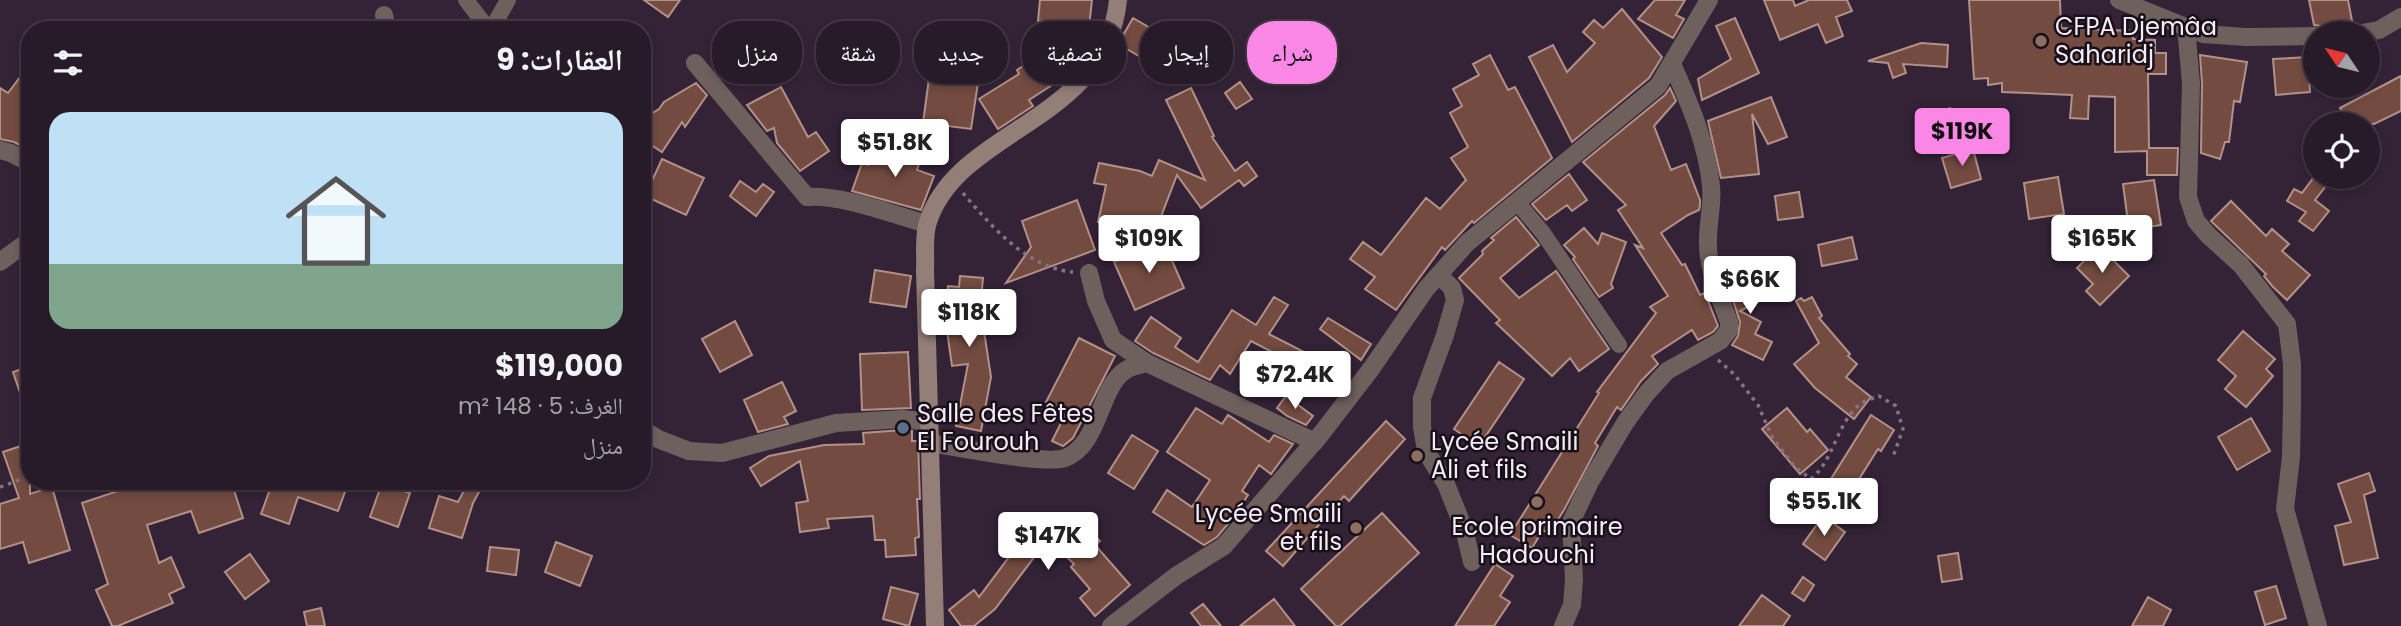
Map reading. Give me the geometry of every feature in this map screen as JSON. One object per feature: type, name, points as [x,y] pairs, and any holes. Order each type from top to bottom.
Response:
[{"type":"main road","points":[[935,626],[925,270],[927,224],[935,206],[953,181],[977,159],[1043,114],[1086,77],[1116,19],[1118,0]]},
{"type":"street","points":[[466,0],[483,21]]},
{"type":"street","points":[[495,21],[508,0]]},
{"type":"street","points":[[1698,23],[1700,0]]},
{"type":"street","points":[[1111,626],[1176,576],[1224,546],[1315,442],[1438,275],[1467,243],[1658,86],[1698,23],[1709,0]]},
{"type":"street","points":[[2119,0],[2203,34],[2303,36]]},
{"type":"street","points":[[2380,29],[2401,17]]},
{"type":"street","points":[[2186,27],[2191,83],[2188,197],[2196,221],[2241,265],[2287,324],[2292,364],[2292,404],[2291,457],[2285,509],[2318,626]]},
{"type":"street","points":[[695,63],[807,197],[818,196],[927,224]]},
{"type":"street","points":[[1563,626],[1572,605],[1574,580],[1571,522],[1590,482],[1625,423],[1667,371],[1720,341],[1729,330],[1729,322],[1709,263],[1712,188],[1706,155],[1696,122],[1672,64]]},
{"type":"street","points":[[0,150],[21,158]]},
{"type":"street","points":[[1517,202],[1543,233],[1619,345]]},
{"type":"street","points":[[0,262],[21,247]]},
{"type":"street","points":[[1089,273],[1096,301],[1112,340],[1147,363],[1315,442]]},
{"type":"street","points":[[1438,275],[1452,288],[1455,300],[1422,398],[1422,427],[1426,451],[1446,484],[1464,528],[1472,562]]},
{"type":"street","points":[[930,443],[1045,459],[1066,458],[1081,445],[1097,420],[1111,388],[1125,370],[1147,363]]},
{"type":"street","points":[[651,435],[689,452],[723,453],[836,423],[903,419],[930,422]]},
{"type":"path","points":[[953,181],[1000,233],[1032,258],[1059,271],[1089,273]]},
{"type":"path","points":[[1706,349],[1734,374],[1758,405],[1773,439],[1795,467],[1811,479],[1822,470],[1842,427],[1859,404],[1879,396],[1896,406],[1902,429],[1893,457]]},
{"type":"path","points":[[0,487],[21,479]]},
{"type":"building","points":[[644,0],[680,0],[668,17]]},
{"type":"building","points":[[1040,0],[1092,0],[1090,21],[1038,21]]},
{"type":"building","points":[[1655,0],[1685,0],[1676,15],[1684,19],[1673,38],[1638,19]]},
{"type":"building","points":[[1764,0],[1793,0],[1795,6],[1809,0],[1847,0],[1852,11],[1836,17],[1843,36],[1826,43],[1818,24],[1780,40]]},
{"type":"building","points":[[1969,0],[2060,0],[2061,28],[2133,31],[2133,39],[2155,40],[2155,53],[2166,53],[2166,74],[2148,74],[2149,148],[2178,148],[2177,175],[2147,175],[2147,151],[2115,152],[2115,97],[2089,96],[2088,119],[2070,118],[2072,95],[2002,92],[2002,83],[1988,85],[1988,78],[1974,79]]},
{"type":"building","points":[[2309,0],[2348,0],[2352,21],[2313,21]]},
{"type":"building","points":[[1622,9],[1662,57],[1649,78],[1572,142],[1529,57],[1553,45],[1567,72],[1595,43],[1583,32],[1594,20],[1603,28]]},
{"type":"building","points":[[1133,18],[1140,22],[1140,57],[1126,49],[1126,30]]},
{"type":"building","points":[[1735,18],[1759,73],[1702,100],[1698,79],[1731,59],[1716,26]]},
{"type":"building","points":[[1921,43],[1948,45],[1947,67],[1903,64],[1906,73],[1893,78],[1888,63],[1868,61]]},
{"type":"building","points":[[1490,55],[1508,90],[1515,87],[1552,158],[1474,223],[1472,221],[1445,250],[1442,247],[1396,310],[1365,289],[1375,277],[1350,259],[1363,242],[1381,255],[1426,198],[1440,209],[1466,180],[1451,158],[1468,147],[1450,113],[1462,106],[1453,89],[1479,75],[1473,64]]},
{"type":"building","points":[[2200,55],[2247,62],[2240,102],[2234,101],[2229,142],[2225,142],[2220,159],[2201,153]]},
{"type":"building","points":[[2303,57],[2303,93],[2276,95],[2273,59]]},
{"type":"building","points":[[1022,67],[1022,84],[1054,84],[1029,100],[1033,106],[998,129],[979,99],[1003,84],[1008,84],[1008,81],[1019,74],[1017,70]]},
{"type":"building","points":[[21,76],[21,146],[0,139],[0,88],[8,93]]},
{"type":"building","points":[[2401,76],[2401,111],[2380,121],[2380,112],[2342,112],[2340,108],[2359,98],[2380,98],[2380,87]]},
{"type":"building","points":[[1240,82],[1252,99],[1236,109],[1225,93]]},
{"type":"building","points":[[696,83],[707,95],[685,127],[682,122],[662,152],[651,145],[651,114],[664,102]]},
{"type":"building","points":[[928,84],[978,84],[971,129],[923,123]]},
{"type":"building","points":[[781,87],[808,137],[816,132],[829,151],[800,171],[777,143],[774,128],[767,131],[747,105]]},
{"type":"building","points":[[1191,88],[1214,136],[1212,137],[1235,171],[1247,162],[1257,176],[1244,186],[1239,180],[1201,208],[1177,175],[1157,227],[1163,239],[1098,222],[1106,185],[1094,183],[1099,163],[1152,176],[1159,160],[1205,180],[1166,100]]},
{"type":"building","points":[[1670,88],[1676,101],[1654,126],[1671,170],[1686,164],[1700,205],[1699,210],[1661,233],[1682,265],[1685,264],[1700,295],[1705,293],[1718,326],[1698,340],[1692,330],[1652,356],[1658,364],[1641,381],[1621,410],[1617,407],[1595,443],[1598,446],[1564,510],[1549,534],[1543,530],[1532,548],[1510,535],[1599,393],[1597,392],[1656,313],[1650,307],[1668,296],[1635,245],[1643,248],[1618,210],[1626,205],[1583,162]]},
{"type":"building","points":[[1771,97],[1787,137],[1768,144],[1752,114],[1759,174],[1721,178],[1708,121]]},
{"type":"building","points":[[1950,108],[1956,123],[1941,130],[1934,115]]},
{"type":"building","points":[[905,147],[923,153],[917,170],[934,176],[921,210],[852,191],[862,163],[868,165],[873,150],[901,159]]},
{"type":"building","points":[[1973,149],[1981,179],[1951,188],[1942,158]]},
{"type":"building","points":[[662,159],[704,178],[686,215],[651,199],[651,183]]},
{"type":"building","points":[[1569,174],[1587,200],[1572,211],[1567,205],[1546,220],[1532,204]]},
{"type":"building","points":[[2058,177],[2064,214],[2029,219],[2024,183]]},
{"type":"building","points":[[2154,180],[2161,225],[2129,230],[2123,184]]},
{"type":"building","points":[[740,181],[756,192],[763,184],[774,192],[756,216],[730,196]]},
{"type":"building","points":[[2294,189],[2302,193],[2305,189],[2324,189],[2315,200],[2329,211],[2313,231],[2299,221],[2306,212],[2287,201]]},
{"type":"building","points":[[1799,192],[1803,217],[1778,220],[1775,196]]},
{"type":"building","points":[[1077,200],[1095,250],[1006,283],[1031,247],[1022,221]]},
{"type":"building","points":[[2231,201],[2266,236],[2272,229],[2289,244],[2282,251],[2310,275],[2287,300],[2264,276],[2266,274],[2211,221]]},
{"type":"building","points":[[1516,217],[1539,245],[1500,278],[1519,298],[1556,271],[1609,349],[1579,371],[1570,358],[1552,376],[1496,323],[1500,320],[1459,278],[1483,254],[1482,251],[1494,240],[1491,238]]},
{"type":"building","points":[[1584,228],[1598,244],[1602,233],[1626,242],[1611,284],[1613,288],[1599,297],[1573,259],[1575,257],[1564,245]]},
{"type":"building","points":[[1852,237],[1857,259],[1822,266],[1818,245]]},
{"type":"building","points":[[1163,240],[1184,288],[1135,310],[1114,262]]},
{"type":"building","points":[[2099,246],[2129,276],[2100,305],[2086,291],[2093,284],[2077,268]]},
{"type":"building","points":[[875,270],[911,276],[906,307],[870,302]]},
{"type":"building","points":[[1759,273],[1770,295],[1740,311],[1761,322],[1755,334],[1772,342],[1763,360],[1732,345],[1738,336],[1740,322],[1729,288]]},
{"type":"building","points":[[960,276],[983,278],[978,332],[984,331],[991,377],[981,431],[956,426],[968,364],[952,366],[945,317],[948,286],[959,287]]},
{"type":"building","points":[[1274,297],[1288,305],[1269,334],[1306,353],[1299,366],[1251,341],[1230,374],[1220,365],[1210,380],[1153,353],[1135,341],[1151,317],[1181,338],[1175,347],[1198,362],[1232,310],[1256,325]]},
{"type":"building","points":[[1812,297],[1822,316],[1819,318],[1857,364],[1846,377],[1871,397],[1854,419],[1815,388],[1794,364],[1819,343],[1796,301]]},
{"type":"building","points":[[1328,318],[1371,344],[1361,360],[1320,329]]},
{"type":"building","points":[[735,321],[752,355],[720,372],[702,339]]},
{"type":"building","points":[[2243,331],[2275,359],[2266,369],[2273,376],[2246,407],[2225,389],[2236,376],[2218,360]]},
{"type":"building","points":[[1079,338],[1115,356],[1073,438],[1063,446],[1052,441],[1066,413],[1046,402]]},
{"type":"building","points":[[908,352],[911,408],[862,410],[860,354]]},
{"type":"building","points":[[1499,362],[1524,379],[1479,446],[1454,429]]},
{"type":"building","points":[[21,369],[21,395],[13,372]]},
{"type":"building","points":[[782,382],[796,411],[784,417],[788,424],[758,432],[744,400]]},
{"type":"building","points":[[1286,396],[1313,416],[1306,425],[1277,408]]},
{"type":"building","points":[[1196,408],[1222,424],[1228,415],[1269,442],[1274,435],[1293,444],[1271,474],[1259,465],[1242,491],[1248,495],[1233,518],[1217,537],[1204,545],[1153,512],[1167,490],[1192,507],[1210,480],[1167,452]]},
{"type":"building","points":[[1787,408],[1807,432],[1810,429],[1828,450],[1800,474],[1762,429]]},
{"type":"building","points":[[1871,415],[1894,430],[1881,451],[1878,449],[1849,495],[1829,482]]},
{"type":"building","points":[[2251,418],[2270,451],[2237,470],[2218,437]]},
{"type":"building","points":[[1386,421],[1405,439],[1349,501],[1344,496],[1283,566],[1266,551]]},
{"type":"building","points":[[912,431],[912,441],[918,441],[920,499],[917,499],[919,537],[915,538],[916,555],[886,557],[885,540],[875,540],[873,516],[827,519],[829,528],[800,532],[796,503],[808,501],[800,461],[761,486],[750,468],[769,456],[824,445],[864,444],[863,433]]},
{"type":"building","points":[[1132,435],[1158,451],[1134,489],[1108,473]]},
{"type":"building","points":[[21,446],[21,490],[30,490],[30,494],[53,490],[70,550],[29,563],[23,542],[0,549],[0,504],[19,498],[3,452]]},
{"type":"building","points":[[2369,473],[2375,491],[2364,495],[2378,558],[2344,565],[2335,526],[2351,522],[2338,484]]},
{"type":"building","points":[[121,490],[234,490],[243,518],[199,533],[191,511],[147,525],[159,563],[171,557],[184,587],[169,594],[173,603],[118,626],[112,626],[96,590],[108,584],[82,503]]},
{"type":"building","points":[[270,490],[346,490],[338,511],[298,497],[289,524],[261,514]]},
{"type":"building","points":[[380,490],[402,490],[410,493],[398,527],[370,517]]},
{"type":"building","points":[[464,490],[480,490],[462,538],[429,528],[439,496],[458,502]]},
{"type":"building","points":[[1382,513],[1419,553],[1340,626],[1336,626],[1301,589]]},
{"type":"building","points":[[1048,514],[1073,538],[1085,526],[1100,541],[1095,545],[1130,585],[1095,616],[1080,598],[1090,589],[1071,567],[1074,564],[1048,539],[995,609],[974,626],[961,626],[949,610],[974,590],[979,597],[1024,537],[1026,539]]},
{"type":"building","points":[[1823,516],[1845,532],[1825,560],[1803,544]]},
{"type":"building","points":[[556,542],[592,556],[580,586],[545,572]]},
{"type":"building","points":[[490,547],[519,550],[516,575],[487,571]]},
{"type":"building","points":[[1958,553],[1962,579],[1942,582],[1938,556]]},
{"type":"building","points":[[250,554],[269,581],[245,599],[225,572]]},
{"type":"building","points":[[1495,564],[1513,576],[1500,596],[1510,602],[1494,626],[1455,626]]},
{"type":"building","points":[[1803,577],[1814,585],[1804,601],[1792,593]]},
{"type":"building","points":[[2276,586],[2286,618],[2265,625],[2255,592]]},
{"type":"building","points":[[891,587],[918,594],[909,626],[883,619]]},
{"type":"building","points":[[1762,595],[1790,616],[1783,626],[1739,626]]},
{"type":"building","points":[[2148,597],[2171,610],[2163,626],[2132,626]]},
{"type":"building","points":[[1274,599],[1295,626],[1240,626]]},
{"type":"building","points":[[1203,604],[1221,626],[1201,626],[1191,613]]},
{"type":"building","points":[[321,608],[325,626],[307,626],[304,612]]},
{"type":"place","name":"CFPA Djemâa Saharidj","points":[[2041,41]]},
{"type":"place","name":"Salle des Fêtes El Fourouh","points":[[903,428]]},
{"type":"place","name":"Lycée Smaili Ali et fils","points":[[1417,456]]},
{"type":"place","name":"Ecole primaire Hadouchi","points":[[1537,502]]},
{"type":"place","name":"Lycée Smaili et fils","points":[[1356,528]]}]
